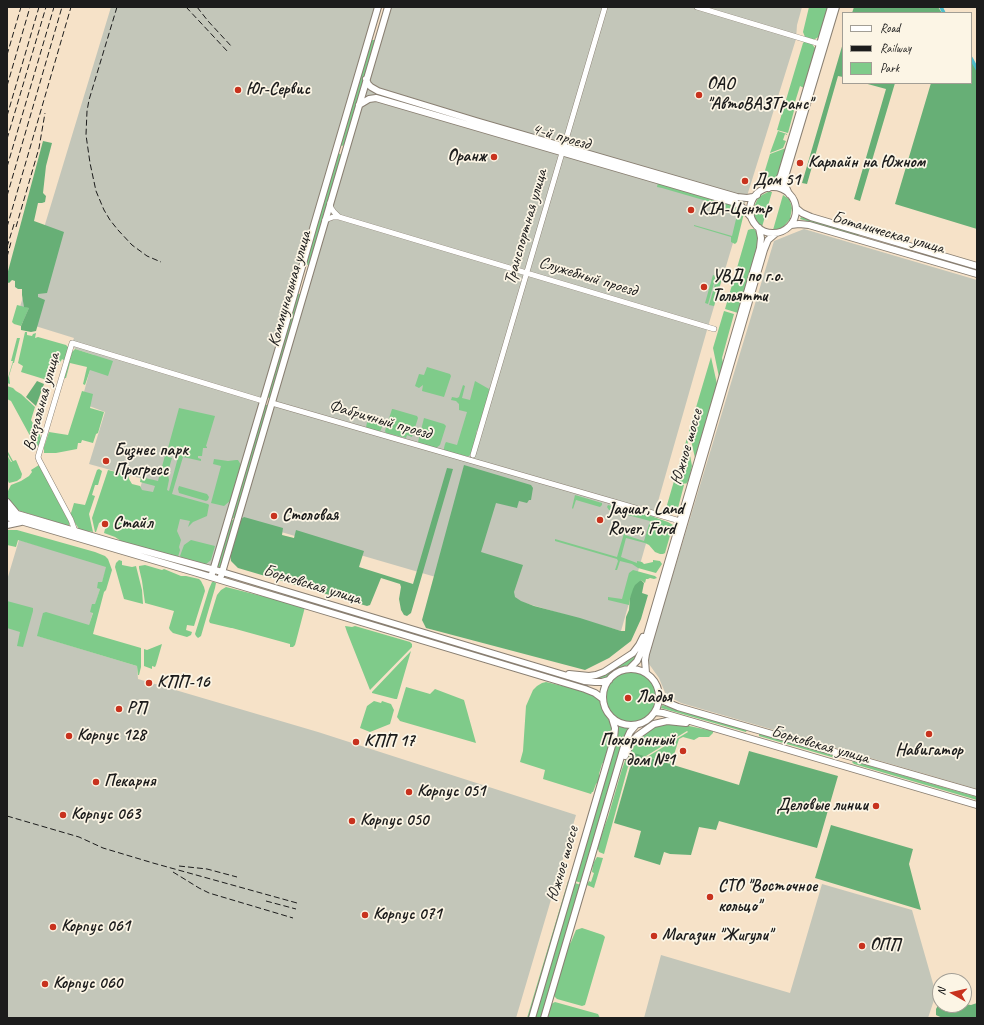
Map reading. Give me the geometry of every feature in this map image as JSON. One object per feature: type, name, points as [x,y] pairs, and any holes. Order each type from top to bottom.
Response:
[{"type":"main road","name":"Коммунальная улица","points":[[211,577],[378,7]]},
{"type":"main road","name":"Коммунальная улица","points":[[220,580],[388,7]]},
{"type":"main road","points":[[831,7],[781,175],[776,183],[760,192],[752,204],[751,217],[754,223],[764,231],[776,234],[784,231],[791,225],[795,218],[796,208],[785,185],[785,177],[836,7]]},
{"type":"main road","points":[[370,37],[378,39]]},
{"type":"main road","name":"4-й проезд","points":[[366,79],[371,87],[378,91],[476,124],[736,203],[751,217]]},
{"type":"main road","name":"4-й проезд","points":[[359,105],[369,99],[376,98],[476,124]]},
{"type":"main road","points":[[337,148],[345,151]]},
{"type":"main road","name":"4-й проезд","points":[[563,150],[737,197],[747,198],[758,194]]},
{"type":"main road","points":[[769,188],[780,188],[789,194]]},
{"type":"main road","name":"Ботаническая улица","points":[[796,208],[802,213],[811,217],[977,266]]},
{"type":"main road","name":"Ботаническая улица","points":[[791,225],[809,224],[977,274]]},
{"type":"main road","name":"Южное шоссе","points":[[629,668],[640,656],[680,521],[760,248],[761,238],[759,228]]},
{"type":"main road","points":[[865,241],[867,233]]},
{"type":"main road","name":"Южное шоссе","points":[[646,673],[646,654],[764,250],[768,240],[776,234]]},
{"type":"main road","points":[[917,256],[919,249]]},
{"type":"main road","points":[[303,262],[308,267],[312,265]]},
{"type":"main road","points":[[301,273],[306,271],[309,276]]},
{"type":"main road","name":"Фабричный проезд","points":[[263,401],[272,403]]},
{"type":"main road","points":[[7,502],[17,514]]},
{"type":"main road","name":"Борковская улица","points":[[7,511],[222,572],[549,671],[590,682],[602,682],[609,680]]},
{"type":"main road","name":"Борковская улица","points":[[7,517],[585,689],[595,693],[603,699]]},
{"type":"main road","name":"Борковская улица","points":[[7,525],[23,522]]},
{"type":"main road","points":[[549,671],[589,676],[604,672],[633,653],[639,645],[649,625]]},
{"type":"main road","points":[[417,639],[419,632]]},
{"type":"main road","points":[[629,668],[638,669],[646,673],[656,683],[659,692],[658,706],[655,712],[648,720],[636,725],[623,724],[612,718],[607,711],[603,699],[604,689],[609,680],[619,671],[629,668]]},
{"type":"main road","name":"Борковская улица","points":[[659,699],[678,707],[977,793]]},
{"type":"main road","name":"Борковская улица","points":[[655,712],[663,713],[977,805]]},
{"type":"main road","name":"Южное шоссе","points":[[532,1018],[614,739],[615,728],[612,718]]},
{"type":"main road","points":[[614,782],[632,741],[654,724],[667,721],[701,725]]},
{"type":"main road","name":"Южное шоссе","points":[[544,1018],[627,738],[636,725]]},
{"type":"main road","points":[[840,765],[843,755]]},
{"type":"street","name":"Транспортная улица","points":[[473,456],[605,7]]},
{"type":"street","points":[[697,7],[820,44]]},
{"type":"street","points":[[330,202],[331,208],[339,217]]},
{"type":"street","name":"Служебный проезд","points":[[325,220],[333,217],[339,217],[714,330]]},
{"type":"street","name":"Фабричный проезд","points":[[72,343],[263,401]]},
{"type":"street","name":"Вокзальная улица","points":[[72,343],[38,457],[71,520],[75,531]]},
{"type":"street","name":"Фабричный проезд","points":[[272,403],[680,521]]},
{"type":"shaded area","points":[[111,7],[377,7],[211,566],[123,540],[143,479],[89,464],[105,412],[81,403],[94,355],[75,349],[72,343],[74,338],[16,320]]},
{"type":"shaded area","points":[[390,7],[802,7],[797,25],[796,39],[707,330],[621,631],[240,520]]},
{"type":"shaded area","points":[[804,229],[977,280],[977,789],[681,703],[666,695],[659,678],[649,664],[648,657],[774,241]]},
{"type":"shaded area","points":[[19,540],[107,566],[87,632],[38,636],[137,666],[138,679],[318,732],[576,815],[516,1018],[7,1018],[7,580]]},
{"type":"shaded area","name":"ОПП","points":[[822,884],[912,910],[932,980],[932,1006],[928,1018],[644,1018],[661,955],[790,993]]},
{"type":"green space","points":[[809,7],[828,7],[820,36],[815,39],[805,37],[803,32]]},
{"type":"green space","points":[[854,7],[938,7],[941,12],[852,12]]},
{"type":"green space","points":[[372,40],[375,42],[345,144],[342,146],[340,145],[370,41]]},
{"type":"green space","points":[[805,41],[812,44],[815,51],[804,88],[800,86],[794,103],[795,107],[788,133],[777,130],[803,43]]},
{"type":"green space","points":[[842,46],[842,77],[838,76],[807,184],[802,183]]},
{"type":"green space","points":[[972,62],[977,70],[977,229],[895,204],[931,84],[972,84]]},
{"type":"green space","points":[[868,84],[895,84],[860,201],[854,199],[886,89]]},
{"type":"green space","points":[[778,131],[787,134],[785,134],[783,140],[786,141],[783,148],[770,153]]},
{"type":"green space","points":[[43,141],[52,143],[46,166],[43,193],[46,196],[45,202],[38,203],[34,221],[64,232],[47,293],[38,294],[38,297],[45,300],[36,331],[31,332],[21,330],[21,326],[29,308],[24,307],[22,289],[15,287],[15,281],[12,280],[9,283],[7,282],[7,275]]},
{"type":"green space","points":[[786,148],[779,174],[774,182],[771,184],[767,183],[763,177],[770,154]]},
{"type":"green space","points":[[338,153],[342,155],[308,265],[306,264]]},
{"type":"green space","points":[[658,182],[718,200],[718,202],[717,204],[657,187]]},
{"type":"green space","points":[[768,192],[772,192],[762,227],[755,221],[753,212],[758,198]]},
{"type":"green space","points":[[783,195],[789,199],[791,204],[792,208],[790,219],[784,226],[776,231],[773,230]]},
{"type":"green space","points":[[723,202],[736,204],[744,213],[737,242],[735,244],[731,242],[731,237],[694,226],[732,236],[737,215],[721,210]]},
{"type":"green space","points":[[801,217],[858,234],[859,236],[800,219]]},
{"type":"green space","points":[[754,229],[757,232],[759,240],[738,313],[725,309],[748,230]]},
{"type":"green space","points":[[713,275],[716,276],[708,304],[705,303]]},
{"type":"green space","points":[[717,277],[722,278],[714,306],[709,305]]},
{"type":"green space","points":[[296,293],[302,295],[271,397],[268,398],[267,397]]},
{"type":"green space","points":[[17,305],[29,308],[21,326],[12,322]]},
{"type":"green space","points":[[724,311],[734,314],[722,358],[723,363],[719,377],[713,348]]},
{"type":"green space","points":[[25,332],[27,332],[27,335],[32,336],[36,333],[35,338],[38,337],[66,345],[69,348],[65,361],[62,359],[59,365],[52,364],[47,380],[21,372],[23,366],[18,363]]},
{"type":"green space","points":[[17,338],[20,338],[9,376],[10,384],[7,383],[7,381],[13,361],[11,361]]},
{"type":"green space","points":[[75,349],[113,361],[108,376],[90,370],[85,385],[83,384],[87,367],[70,363],[66,378],[64,378],[72,352]]},
{"type":"green space","points":[[711,357],[717,384],[695,458],[689,431]]},
{"type":"green space","points":[[427,367],[450,374],[451,376],[444,397],[422,391],[423,385],[419,388],[415,386],[419,374],[424,375]]},
{"type":"green space","points":[[37,381],[44,384],[36,406],[26,397]]},
{"type":"green space","points":[[475,381],[490,391],[479,428],[476,433],[478,434],[471,454],[466,456],[444,451],[446,442],[457,445],[467,412],[459,410],[459,404],[456,401],[451,400],[452,397],[459,397],[463,385],[465,386],[462,398],[470,400]]},
{"type":"green space","points":[[7,386],[13,388],[21,394],[35,407],[31,420],[40,435],[41,439],[38,446],[35,445],[11,401],[7,399]]},
{"type":"green space","points":[[82,391],[93,394],[90,408],[104,412],[98,433],[96,434],[93,443],[82,440],[81,443],[78,443],[77,449],[56,453],[44,453],[44,447],[49,432],[68,435]]},
{"type":"green space","points":[[264,405],[267,405],[268,408],[236,516],[230,521]]},
{"type":"green space","points":[[179,408],[215,416],[206,446],[207,448],[203,448],[202,456],[198,456],[201,461],[183,457],[172,494],[208,504],[207,516],[193,522],[188,527],[190,521],[180,519],[177,531],[181,540],[178,557],[121,541],[104,533],[109,523],[103,521],[99,523],[95,532],[92,518],[108,470],[128,475],[132,484],[140,486],[142,490],[153,492],[155,486],[140,482],[141,477],[158,481],[166,452],[168,453],[168,457],[172,458],[167,475],[169,480],[167,490],[169,491],[180,450],[170,447],[169,449],[168,448]]},
{"type":"green space","points":[[392,409],[417,416],[418,418],[412,437],[407,435],[406,438],[386,433],[385,431]]},
{"type":"green space","points":[[368,418],[382,423],[380,432],[367,429]]},
{"type":"green space","points":[[424,418],[446,426],[440,445],[436,448],[418,442]]},
{"type":"green space","points":[[687,438],[692,466],[689,480],[686,484],[684,484],[674,481]]},
{"type":"green space","points":[[7,450],[13,461],[16,460],[22,474],[21,478],[17,481],[9,483],[7,479],[7,455],[12,462]]},
{"type":"green space","points":[[214,459],[228,461],[238,460],[241,465],[231,500],[224,506],[211,503],[221,466],[213,464]]},
{"type":"green space","points":[[39,465],[69,522],[69,526],[20,511],[7,499],[7,493],[11,485],[29,476],[32,472],[31,470]]},
{"type":"green space","points":[[464,465],[531,485],[533,488],[531,500],[527,503],[519,501],[517,508],[496,503],[481,552],[523,565],[514,592],[515,597],[534,606],[625,631],[630,598],[635,585],[641,580],[644,583],[642,593],[648,595],[641,619],[631,641],[609,658],[585,670],[426,628],[422,620]]},
{"type":"green space","points":[[447,468],[453,469],[411,613],[407,616],[404,615],[401,610],[399,599],[400,584],[381,578],[370,605],[367,606],[238,568],[231,561],[230,554],[240,520],[244,517],[283,528],[282,535],[294,538],[296,530],[364,551],[359,567],[413,584]]},
{"type":"green space","points":[[99,469],[102,471],[98,485],[95,485],[92,495],[95,496],[89,514],[93,532],[81,530],[71,517],[71,513],[74,503],[85,505],[97,470]]},
{"type":"green space","points":[[674,481],[684,485],[677,512],[667,509]]},
{"type":"green space","points":[[179,486],[207,494],[209,497],[208,500],[206,501],[179,493]]},
{"type":"green space","points":[[575,495],[602,503],[602,505],[600,507],[576,500],[573,509]]},
{"type":"green space","points":[[608,505],[636,514],[651,516],[673,525],[665,553],[663,554],[655,552],[645,543],[626,538],[621,557],[637,563],[637,561],[642,562],[644,564],[653,562],[653,560],[660,561],[662,564],[656,573],[620,561],[617,570],[615,570],[618,561],[617,559],[555,541],[555,539],[617,557],[625,530],[625,535],[644,541],[650,521],[609,510],[607,507]]},
{"type":"green space","points":[[236,518],[221,568],[217,571],[216,565],[229,522]]},
{"type":"green space","points":[[7,530],[17,530],[95,552],[105,556],[108,559],[112,570],[104,592],[93,634],[141,648],[141,667],[139,675],[137,666],[37,636],[43,613],[46,612],[89,625],[93,613],[90,612],[92,604],[95,604],[100,589],[97,588],[98,582],[102,582],[106,567],[18,540],[16,547],[7,545]]},
{"type":"green space","points":[[191,540],[215,546],[211,560],[206,564],[180,556],[184,545]]},
{"type":"green space","points":[[119,560],[122,561],[122,565],[132,567],[136,566],[142,590],[143,604],[124,599],[115,567]]},
{"type":"green space","points":[[145,565],[162,570],[164,569],[181,576],[199,579],[201,581],[205,591],[194,626],[187,625],[186,630],[192,632],[191,635],[187,637],[173,633],[170,630],[169,628],[174,611],[145,603],[139,566]]},
{"type":"green space","points":[[633,570],[655,576],[657,578],[646,579],[645,583],[641,580],[630,598],[629,605],[608,600],[608,597],[622,599],[629,573]]},
{"type":"green space","points":[[212,582],[216,583],[215,588],[201,636],[198,638],[195,634]]},
{"type":"green space","points":[[226,587],[305,607],[295,645],[290,647],[290,644],[210,623],[209,621],[217,595]]},
{"type":"green space","points":[[7,601],[33,608],[23,647],[17,646],[20,632],[7,628]]},
{"type":"green space","points":[[345,626],[355,626],[410,642],[412,647],[370,690]]},
{"type":"green space","points":[[162,644],[155,667],[152,666],[152,669],[144,666],[144,649],[147,650]]},
{"type":"green space","points":[[641,644],[636,659],[630,664],[614,671],[607,677],[600,680],[590,678],[595,677]]},
{"type":"green space","points":[[411,651],[397,699],[372,693],[372,692]]},
{"type":"green space","points":[[626,672],[636,672],[649,679],[656,692],[656,702],[649,715],[636,722],[626,722],[617,718],[610,711],[606,702],[606,692],[610,683],[617,676]]},
{"type":"green space","points":[[546,682],[592,693],[599,699],[610,722],[613,731],[606,759],[602,764],[599,774],[600,780],[596,784],[591,794],[543,779],[545,770],[520,762],[523,751],[526,706],[533,690],[537,686]]},
{"type":"green space","points":[[406,687],[430,694],[435,689],[464,700],[476,743],[400,721],[397,717]]},
{"type":"green space","points":[[374,701],[381,703],[382,701],[391,704],[394,710],[390,724],[370,732],[360,728],[367,706]]},
{"type":"green space","points":[[662,705],[747,729],[746,732],[661,708]]},
{"type":"green space","points":[[670,722],[713,731],[713,733],[709,737],[699,737],[694,740],[683,737],[679,739],[671,764],[647,757],[688,732],[687,731],[628,767],[604,854],[599,852],[598,845],[622,769],[635,740],[653,727]]},
{"type":"green space","points":[[617,725],[629,728],[624,738],[582,883],[575,881],[617,738]]},
{"type":"green space","points":[[760,733],[836,755],[837,757],[835,758],[759,736]]},
{"type":"green space","points":[[749,751],[838,776],[817,848],[719,821],[716,830],[699,827],[691,855],[670,854],[664,852],[660,865],[634,857],[641,831],[614,823],[634,753],[739,785]]},
{"type":"green space","points":[[853,761],[977,797],[977,800],[854,764],[852,762]]},
{"type":"green space","points":[[831,825],[913,849],[909,864],[921,910],[815,878]]},
{"type":"green space","points":[[597,857],[603,858],[594,888],[587,885],[589,881],[591,882],[594,873],[592,872],[593,865]]},
{"type":"green space","points":[[568,881],[570,882],[530,1018],[527,1018]]},
{"type":"green space","points":[[575,883],[581,885],[542,1018],[535,1018]]},
{"type":"green space","points":[[582,928],[605,937],[585,1005],[582,1006],[557,999],[554,996],[568,947],[576,930]]},
{"type":"green space","points":[[555,1002],[598,1014],[600,1018],[548,1018],[551,1004]]},
{"type":"green space","points":[[977,1003],[977,1018],[943,1018],[936,1015],[936,1013],[972,1013],[972,1005]]},
{"type":"waterway","points":[[941,7],[944,12]]},
{"type":"waterway","points":[[972,60],[977,69]]},
{"type":"railway","points":[[7,55],[21,7]]},
{"type":"railway","points":[[7,86],[30,7]]},
{"type":"railway","points":[[7,116],[39,7]]},
{"type":"railway","points":[[7,139],[46,7]]},
{"type":"railway","points":[[7,167],[54,7]]},
{"type":"railway","points":[[7,196],[62,7]]},
{"type":"railway","points":[[7,227],[71,7]]},
{"type":"railway","points":[[117,7],[87,111],[86,135],[90,163],[96,191],[110,220],[132,245],[147,256],[161,262]]},
{"type":"railway","points":[[186,7],[228,52]]},
{"type":"railway","points":[[197,7],[232,47]]},
{"type":"railway","points":[[16,227],[39,148],[45,113]]},
{"type":"railway","points":[[7,247],[15,221]]},
{"type":"railway","points":[[7,257],[11,242]]},
{"type":"railway","points":[[7,816],[79,837],[103,848],[297,903]]},
{"type":"railway","points":[[179,866],[207,869],[237,877]]},
{"type":"railway","points":[[173,872],[209,893],[293,918]]},
{"type":"railway","points":[[266,901],[296,909]]},
{"type":"place","name":"Юг-Сервис","points":[[238,90]]},
{"type":"place","name":"ОАО \"АвтоВАЗТранс\"","points":[[699,95]]},
{"type":"place","name":"Оранж","points":[[494,157]]},
{"type":"place","name":"Карлайн на Южном","points":[[800,163]]},
{"type":"place","name":"Дом 51","points":[[745,181]]},
{"type":"place","name":"KIA-Центр","points":[[691,210]]},
{"type":"place","name":"УВД по г.о. Тольятти","points":[[704,287]]},
{"type":"place","name":"Бизнес парк Прогресс","points":[[106,461]]},
{"type":"place","name":"Столовая","points":[[274,516]]},
{"type":"place","name":"Jaguar, Land Rover, Ford","points":[[600,520]]},
{"type":"place","name":"Стайл","points":[[105,524]]},
{"type":"place","name":"КПП-16","points":[[149,683]]},
{"type":"place","name":"Ладья","points":[[628,698]]},
{"type":"place","name":"РП","points":[[119,709]]},
{"type":"place","name":"Навигатор","points":[[929,734]]},
{"type":"place","name":"Корпус 128","points":[[69,736]]},
{"type":"place","name":"КПП 17","points":[[356,742]]},
{"type":"place","name":"Похоронный дом №1","points":[[683,751]]},
{"type":"place","name":"Пекарня","points":[[96,782]]},
{"type":"place","name":"Корпус 051","points":[[409,792]]},
{"type":"place","name":"Деловые линии","points":[[876,806]]},
{"type":"place","name":"Корпус 063","points":[[63,815]]},
{"type":"place","name":"Корпус 050","points":[[352,821]]},
{"type":"place","name":"СТО \"Восточное кольцо\"","points":[[710,897]]},
{"type":"place","name":"Корпус 071","points":[[365,915]]},
{"type":"place","name":"Корпус 061","points":[[53,927]]},
{"type":"place","name":"Магазин \"Жигули\"","points":[[654,936]]},
{"type":"place","name":"ОПП","points":[[862,946]]},
{"type":"place","name":"Корпус 060","points":[[45,984]]}]
